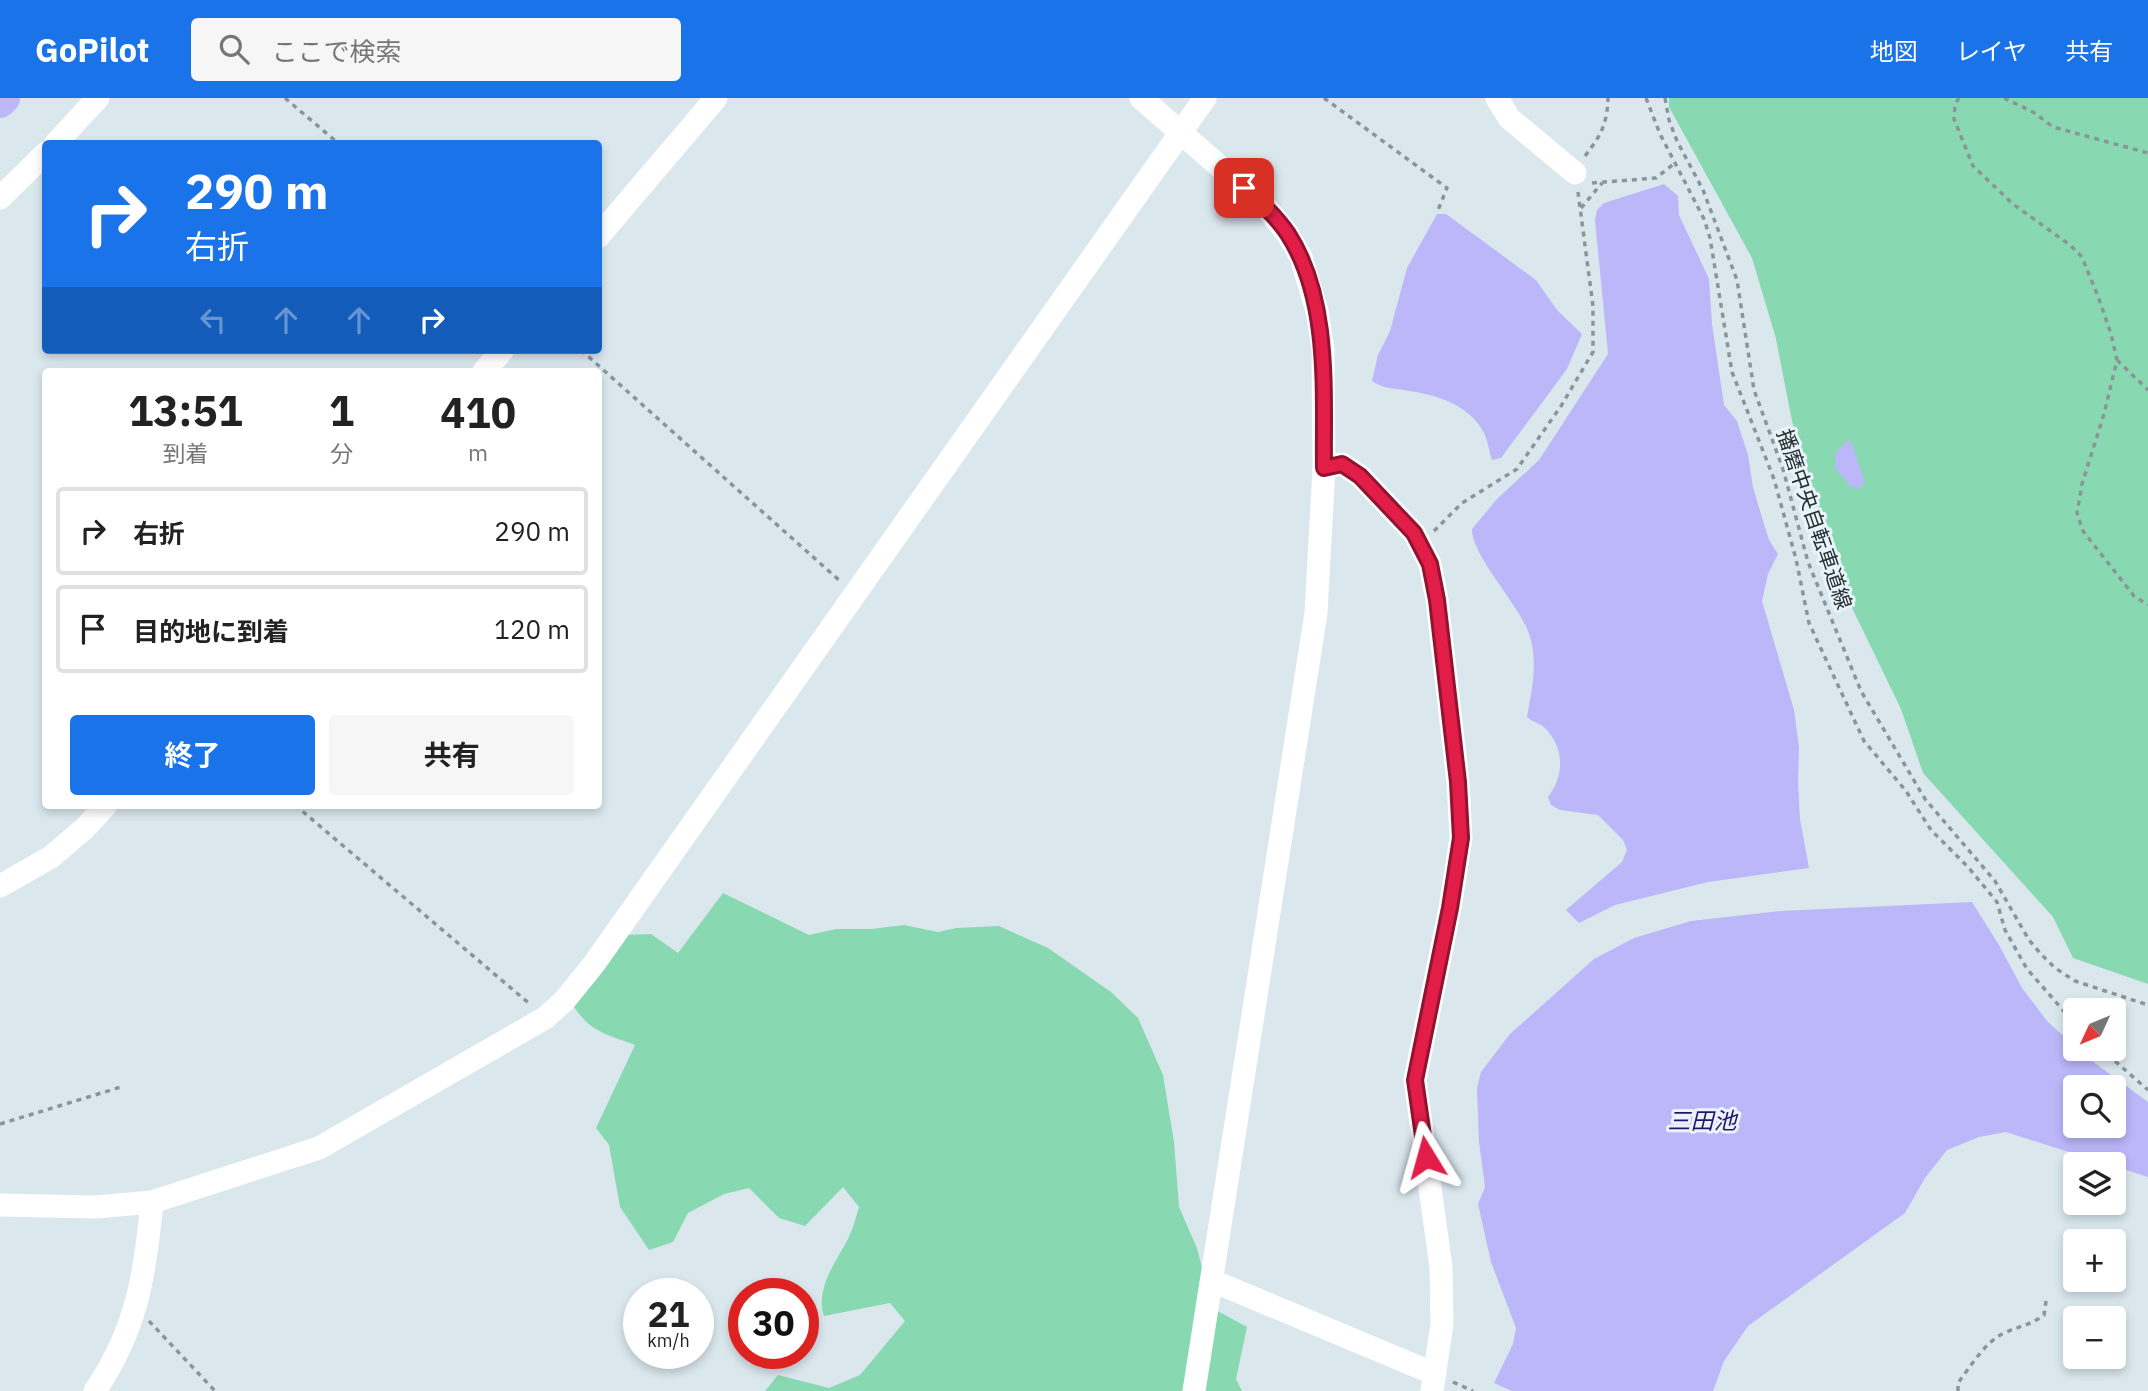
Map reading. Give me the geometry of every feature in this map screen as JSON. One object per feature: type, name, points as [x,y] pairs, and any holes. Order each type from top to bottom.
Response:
[{"type":"street","points":[[59,140],[98,98]]},
{"type":"street","points":[[602,232],[716,98]]},
{"type":"street","points":[[1141,98],[1265,206],[1287,233],[1301,257],[1317,311],[1323,349],[1324,468],[1316,613],[1194,1391]]},
{"type":"street","points":[[0,1205],[96,1207],[152,1202],[319,1148],[545,1018],[564,1001],[594,964],[1205,98]]},
{"type":"street","points":[[1497,98],[1509,117],[1575,173]]},
{"type":"street","points":[[0,198],[42,157]]},
{"type":"street","points":[[487,368],[499,354]]},
{"type":"street","points":[[1213,1281],[1433,1383],[1442,1324],[1441,1268],[1415,1080],[1450,908],[1461,838],[1458,782],[1437,600],[1430,564],[1414,533],[1360,476],[1342,464],[1324,468]]},
{"type":"street","points":[[0,886],[51,857],[102,809]]},
{"type":"street","points":[[95,1391],[113,1364],[135,1311],[146,1267],[152,1202]]},
{"type":"path","points":[[285,98],[334,140]]},
{"type":"path","points":[[1324,98],[1447,188],[1438,210]]},
{"type":"path","points":[[1420,545],[1462,503],[1517,469],[1561,406],[1593,352],[1593,306],[1575,173],[1603,132],[1608,98]]},
{"type":"path","points":[[1646,98],[1704,219],[1710,238],[1732,372],[1774,480],[1810,623],[1864,741],[1906,791],[1931,830],[1968,867],[1997,902],[2005,930],[2027,969],[2063,1010]]},
{"type":"path","name":"播磨中央自転車道線","points":[[1665,98],[1677,141],[1703,190],[1737,280],[1754,390],[1783,469],[1808,562],[1861,691],[1925,799],[1995,881],[2029,940],[2040,953],[2055,968],[2075,981],[2148,1005]]},
{"type":"path","points":[[1959,98],[1955,104],[1954,119],[1973,166],[2013,204],[2070,245],[2082,257],[2103,310],[2117,360],[2104,414],[2082,484],[2077,513],[2083,531],[2134,596],[2148,605]]},
{"type":"path","points":[[2004,98],[2033,111],[2053,127],[2148,153]]},
{"type":"path","points":[[1575,173],[1591,183],[1656,178],[1675,163]]},
{"type":"path","points":[[1581,208],[1603,182]]},
{"type":"path","points":[[585,354],[601,368]]},
{"type":"path","points":[[2117,360],[2148,390]]},
{"type":"path","points":[[602,369],[854,594]]},
{"type":"path","points":[[300,809],[545,1018]]},
{"type":"path","points":[[2115,1061],[2148,1090]]},
{"type":"path","points":[[0,1124],[121,1087]]},
{"type":"path","points":[[1958,1391],[1958,1383],[1983,1352],[2002,1334],[2030,1325],[2045,1315],[2046,1301]]},
{"type":"path","points":[[135,1311],[143,1316],[215,1391]]},
{"type":"green space","points":[[1669,98],[2148,98],[2148,984],[2073,958],[2053,917],[1923,773],[1901,709],[1841,585],[1792,421],[1776,339],[1752,258],[1669,107]]},
{"type":"green space","points":[[723,893],[809,935],[836,929],[904,925],[938,932],[956,928],[999,926],[1048,948],[1111,992],[1138,1018],[1163,1075],[1174,1142],[1179,1207],[1197,1248],[1212,1308],[1247,1327],[1236,1379],[1242,1391],[765,1391],[778,1375],[829,1388],[860,1375],[905,1321],[890,1303],[824,1316],[824,1285],[850,1235],[859,1207],[843,1187],[805,1226],[779,1218],[749,1188],[724,1194],[688,1213],[673,1242],[649,1250],[620,1207],[609,1145],[596,1128],[635,1045],[607,1035],[592,1026],[572,1004],[623,935],[651,934],[678,953]]},
{"type":"water","points":[[1664,184],[1678,196],[1679,215],[1709,279],[1712,324],[1724,405],[1737,421],[1763,521],[1769,540],[1778,554],[1768,574],[1762,601],[1794,710],[1799,747],[1800,819],[1809,868],[1708,882],[1615,905],[1579,923],[1566,910],[1622,862],[1627,850],[1623,840],[1598,815],[1560,810],[1551,805],[1548,797],[1557,780],[1559,754],[1546,729],[1527,717],[1534,674],[1528,631],[1486,565],[1472,529],[1497,499],[1539,460],[1608,354],[1595,220],[1597,210],[1604,203]]},
{"type":"water","points":[[1437,214],[1446,214],[1536,280],[1557,310],[1582,334],[1567,369],[1501,458],[1492,460],[1484,433],[1478,423],[1462,408],[1431,395],[1385,387],[1372,381],[1378,355],[1390,331],[1407,268]]},
{"type":"water","points":[[1850,439],[1865,482],[1859,489],[1851,487],[1835,468],[1836,452]]},
{"type":"water","name":"三田池","points":[[1972,902],[2022,988],[2048,1022],[2063,1036],[2063,1061],[2092,1061],[2111,1075],[2063,1075],[2063,1138],[2126,1138],[2126,1086],[2148,1102],[2148,1177],[2126,1170],[2126,1152],[2068,1152],[2006,1132],[1979,1137],[1947,1150],[1925,1178],[1905,1213],[1748,1326],[1724,1361],[1713,1391],[1512,1391],[1494,1383],[1513,1344],[1516,1328],[1491,1262],[1478,1204],[1485,1187],[1479,1142],[1477,1088],[1481,1072],[1510,1034],[1594,959],[1634,938],[1691,921],[1781,911]]},
{"type":"waterway","points":[[0,102],[4,98]]},
{"type":"route","points":[[1244,188],[1265,206],[1287,233],[1301,257],[1317,311],[1323,349],[1324,468],[1342,464],[1360,476],[1414,533],[1430,564],[1437,600],[1458,782],[1461,838],[1450,908],[1415,1080],[1426,1157]]}]
